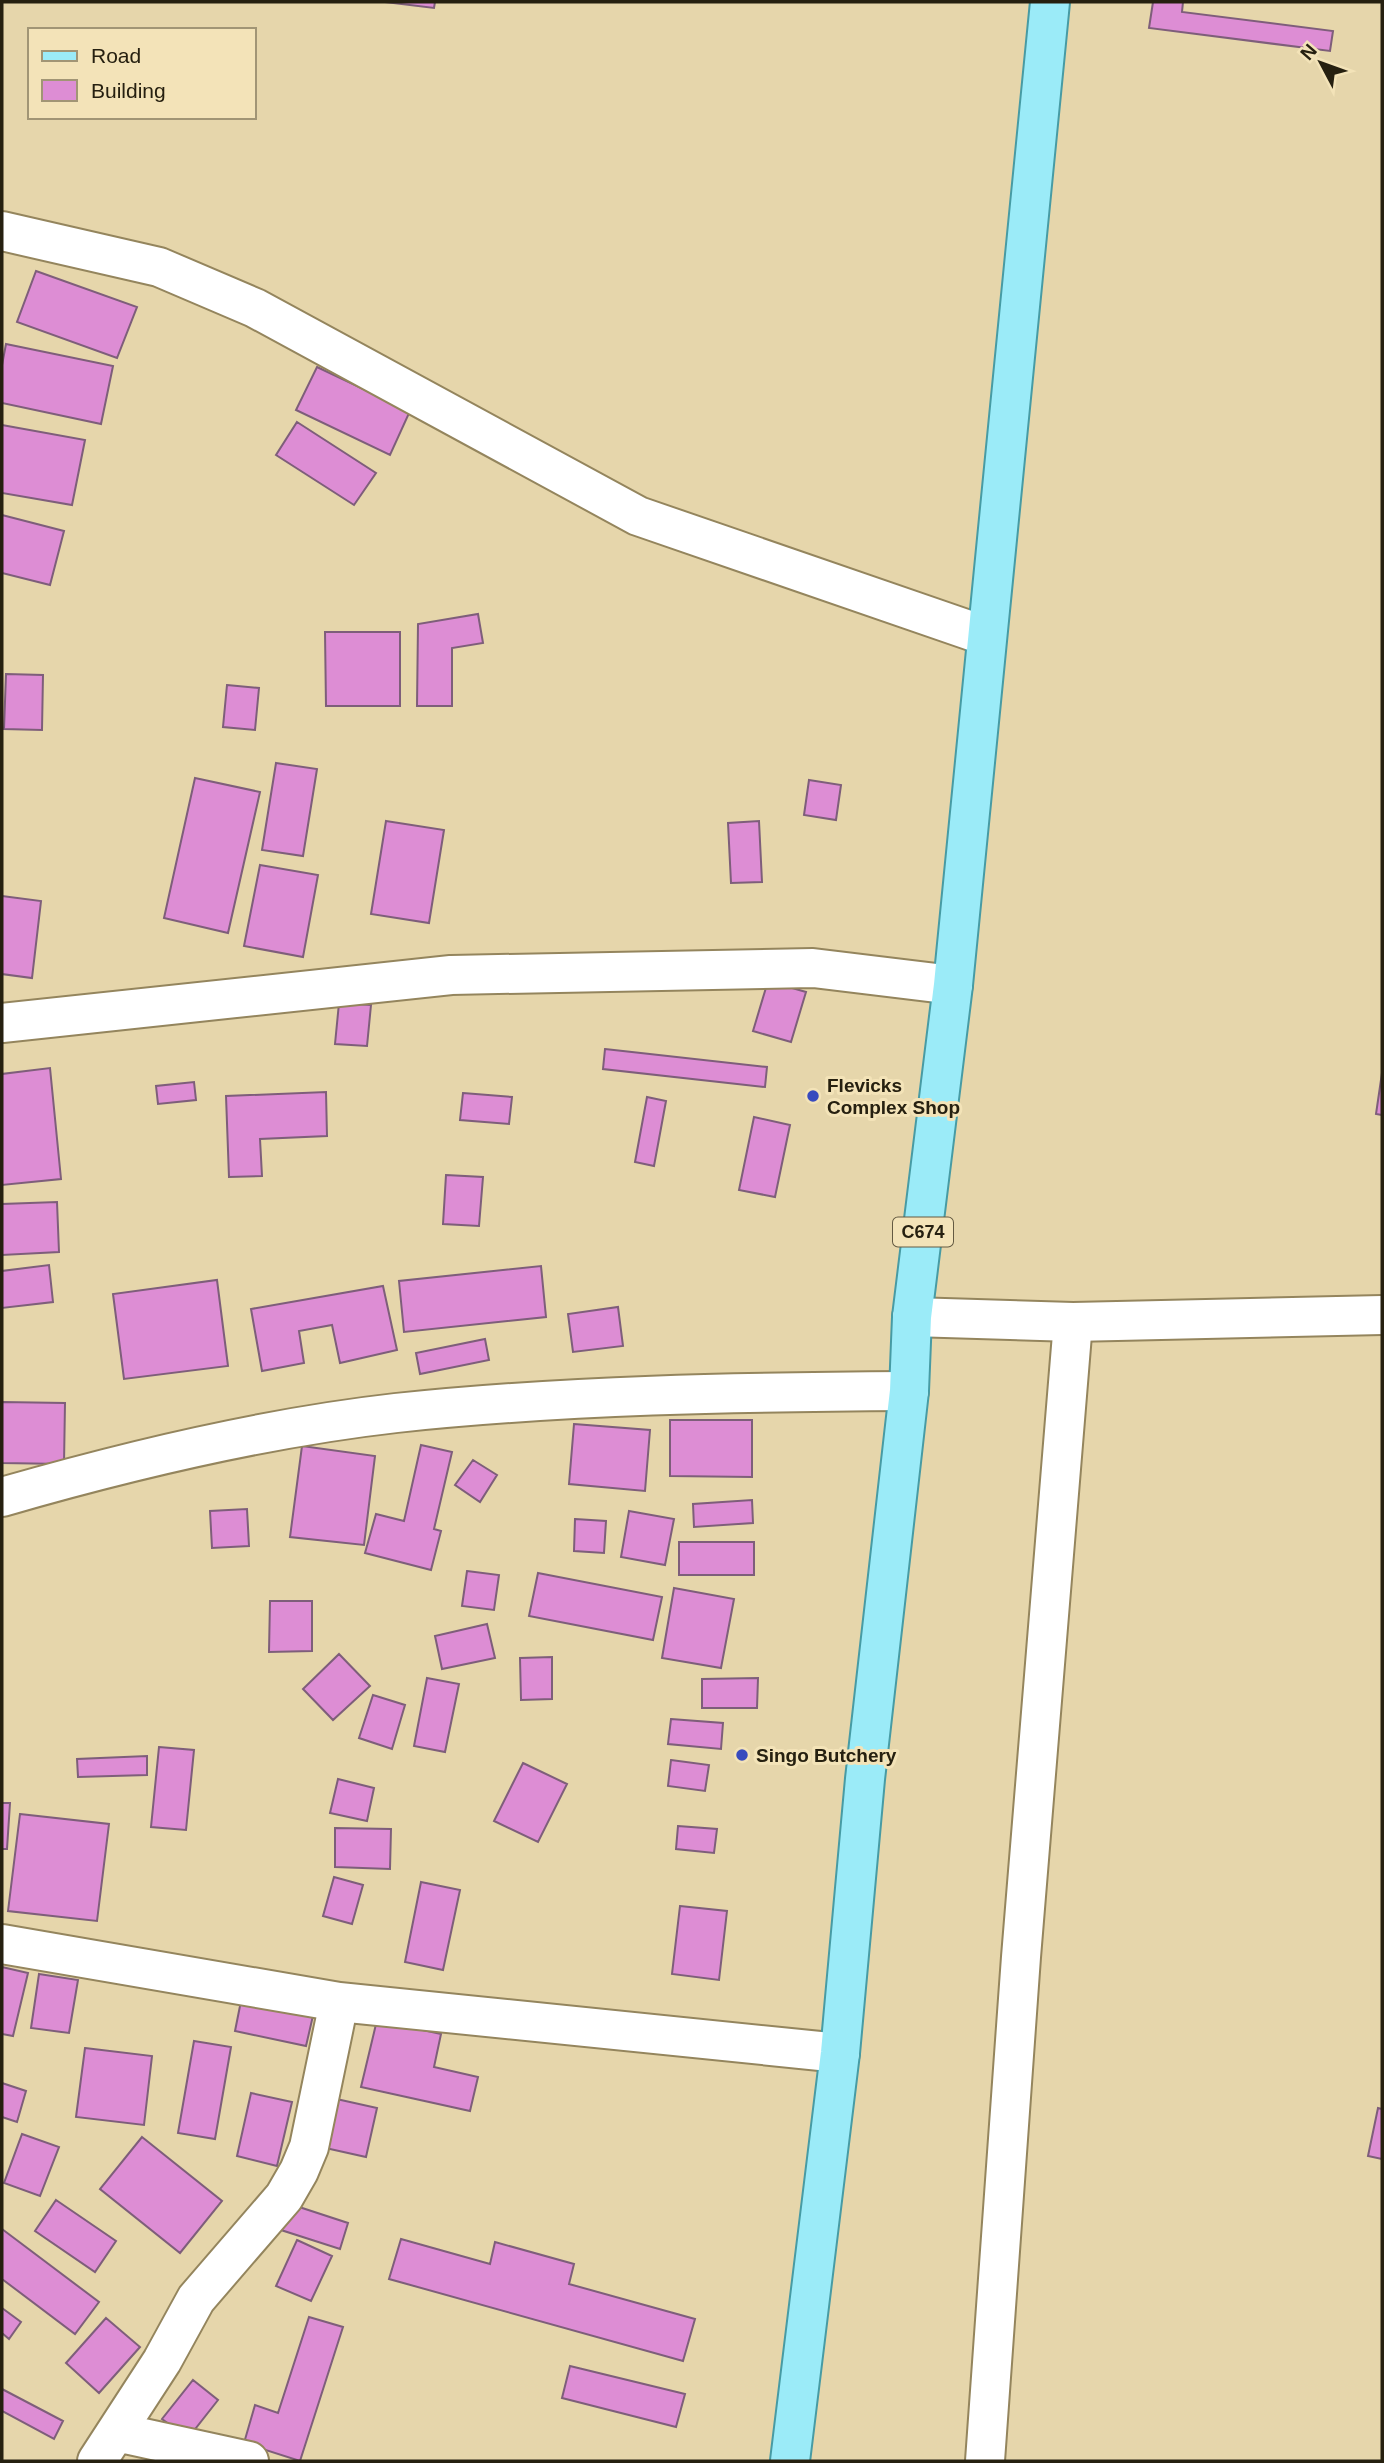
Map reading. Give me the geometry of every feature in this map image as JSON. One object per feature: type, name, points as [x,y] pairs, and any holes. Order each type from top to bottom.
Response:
[{"type":"main road","name":"C674","points":[[790,2461],[839,2053],[865,1779],[909,1391],[912,1317],[953,985],[1050,2]]},
{"type":"street","points":[[2,230],[159,267],[255,307],[638,516],[986,636]]},
{"type":"street","points":[[2,1023],[451,975],[813,968],[953,985]]},
{"type":"street","points":[[912,1317],[1073,1322],[1382,1315]]},
{"type":"street","points":[[985,2461],[1022,1943],[1073,1322]]},
{"type":"street","points":[[2,1497],[125,1464],[280,1432],[394,1414],[599,1397],[909,1391]]},
{"type":"street","points":[[2,1944],[339,2002],[839,2053]]},
{"type":"street","points":[[249,2461],[106,2446],[162,2361],[196,2299],[284,2197],[299,2171],[309,2147],[339,2002]]},
{"type":"building","points":[[385,2],[435,2],[434,8]]},
{"type":"building","points":[[1153,2],[1183,2],[1182,12],[1333,31],[1330,51],[1149,28]]},
{"type":"building","points":[[36,271],[137,307],[117,358],[17,322]]},
{"type":"building","points":[[6,344],[113,366],[101,424],[2,403],[2,365]]},
{"type":"building","points":[[317,367],[410,411],[390,455],[296,410]]},
{"type":"building","points":[[297,422],[376,473],[354,505],[276,455]]},
{"type":"building","points":[[2,425],[85,440],[72,505],[2,493]]},
{"type":"building","points":[[2,515],[64,531],[50,585],[2,573]]},
{"type":"building","points":[[478,614],[483,643],[452,648],[452,706],[417,706],[418,624]]},
{"type":"building","points":[[325,632],[400,632],[400,706],[326,706]]},
{"type":"building","points":[[6,674],[43,675],[42,730],[4,729]]},
{"type":"building","points":[[227,685],[259,688],[255,730],[223,727]]},
{"type":"building","points":[[276,763],[317,769],[303,856],[262,850]]},
{"type":"building","points":[[195,778],[260,792],[228,933],[164,918]]},
{"type":"building","points":[[809,780],[841,785],[836,820],[804,815]]},
{"type":"building","points":[[386,821],[444,830],[429,923],[371,914]]},
{"type":"building","points":[[759,821],[762,882],[731,883],[728,823]]},
{"type":"building","points":[[260,865],[318,875],[303,957],[244,946]]},
{"type":"building","points":[[2,896],[41,901],[32,978],[2,974]]},
{"type":"building","points":[[768,981],[806,992],[791,1042],[753,1031]]},
{"type":"building","points":[[339,1003],[371,1005],[367,1046],[335,1044]]},
{"type":"building","points":[[605,1049],[767,1067],[765,1087],[603,1069]]},
{"type":"building","points":[[50,1068],[61,1179],[2,1185],[2,1074]]},
{"type":"building","points":[[1382,1073],[1382,1115],[1376,1114]]},
{"type":"building","points":[[194,1082],[196,1100],[158,1104],[156,1086]]},
{"type":"building","points":[[326,1092],[327,1136],[260,1139],[262,1176],[229,1177],[226,1096]]},
{"type":"building","points":[[463,1093],[512,1097],[509,1124],[460,1120]]},
{"type":"building","points":[[647,1097],[666,1101],[654,1166],[635,1162]]},
{"type":"building","points":[[754,1117],[790,1125],[775,1197],[739,1190]]},
{"type":"building","points":[[446,1175],[483,1177],[479,1226],[443,1224]]},
{"type":"building","points":[[57,1202],[59,1252],[2,1255],[2,1204]]},
{"type":"building","points":[[49,1265],[53,1302],[2,1308],[2,1271]]},
{"type":"building","points":[[541,1266],[546,1317],[404,1332],[399,1281]]},
{"type":"building","points":[[217,1280],[228,1366],[124,1379],[113,1294]]},
{"type":"building","points":[[383,1286],[397,1350],[340,1363],[332,1325],[299,1331],[304,1363],[262,1371],[251,1309]]},
{"type":"building","points":[[618,1307],[623,1346],[573,1352],[568,1314]]},
{"type":"building","points":[[485,1339],[489,1360],[420,1374],[416,1353]]},
{"type":"building","points":[[2,1402],[65,1403],[64,1464],[2,1463]]},
{"type":"building","points":[[670,1420],[752,1420],[752,1477],[670,1476]]},
{"type":"building","points":[[574,1424],[650,1430],[645,1491],[569,1484]]},
{"type":"building","points":[[421,1445],[452,1452],[434,1529],[441,1531],[431,1570],[365,1553],[376,1514],[404,1521]]},
{"type":"building","points":[[302,1446],[375,1456],[364,1545],[290,1537]]},
{"type":"building","points":[[473,1460],[497,1475],[480,1502],[455,1485]]},
{"type":"building","points":[[752,1500],[753,1523],[694,1527],[693,1504]]},
{"type":"building","points":[[247,1509],[249,1546],[212,1548],[210,1511]]},
{"type":"building","points":[[629,1511],[674,1519],[665,1565],[621,1557]]},
{"type":"building","points":[[575,1519],[606,1521],[604,1553],[574,1551]]},
{"type":"building","points":[[679,1542],[754,1542],[754,1575],[679,1575]]},
{"type":"building","points":[[467,1571],[499,1575],[494,1610],[462,1606]]},
{"type":"building","points":[[538,1573],[662,1597],[653,1640],[529,1616]]},
{"type":"building","points":[[674,1588],[734,1599],[721,1668],[662,1658]]},
{"type":"building","points":[[270,1601],[312,1601],[312,1651],[269,1652]]},
{"type":"building","points":[[487,1624],[495,1658],[442,1669],[435,1636]]},
{"type":"building","points":[[339,1654],[370,1686],[333,1720],[303,1689]]},
{"type":"building","points":[[552,1657],[552,1699],[521,1700],[520,1658]]},
{"type":"building","points":[[427,1678],[459,1684],[445,1752],[414,1746]]},
{"type":"building","points":[[758,1678],[757,1708],[702,1708],[702,1679]]},
{"type":"building","points":[[373,1695],[405,1705],[392,1749],[359,1738]]},
{"type":"building","points":[[671,1719],[723,1723],[721,1749],[668,1744]]},
{"type":"building","points":[[159,1747],[194,1750],[186,1830],[151,1827]]},
{"type":"building","points":[[147,1756],[147,1775],[78,1777],[77,1759]]},
{"type":"building","points":[[671,1760],[709,1765],[705,1791],[668,1786]]},
{"type":"building","points":[[523,1763],[567,1784],[538,1842],[494,1821]]},
{"type":"building","points":[[338,1779],[374,1788],[367,1821],[330,1813]]},
{"type":"building","points":[[2,1803],[10,1803],[7,1849],[2,1849]]},
{"type":"building","points":[[20,1814],[109,1824],[97,1921],[8,1911]]},
{"type":"building","points":[[678,1826],[717,1829],[714,1853],[676,1849]]},
{"type":"building","points":[[335,1828],[391,1829],[390,1869],[335,1867]]},
{"type":"building","points":[[334,1877],[363,1885],[352,1924],[323,1916]]},
{"type":"building","points":[[421,1882],[460,1890],[443,1970],[405,1962]]},
{"type":"building","points":[[680,1906],[727,1911],[719,1980],[672,1974]]},
{"type":"building","points":[[2,1967],[28,1973],[13,2036],[2,2034]]},
{"type":"building","points":[[39,1974],[78,1980],[69,2033],[31,2028]]},
{"type":"building","points":[[243,1991],[315,2007],[306,2046],[235,2031]]},
{"type":"building","points":[[377,2020],[441,2034],[434,2067],[478,2077],[470,2111],[361,2087]]},
{"type":"building","points":[[194,2041],[231,2047],[215,2139],[178,2133]]},
{"type":"building","points":[[85,2048],[152,2056],[144,2125],[76,2117]]},
{"type":"building","points":[[2,2083],[26,2091],[17,2122],[2,2117]]},
{"type":"building","points":[[251,2093],[292,2102],[277,2166],[237,2156]]},
{"type":"building","points":[[332,2098],[377,2108],[366,2157],[321,2147]]},
{"type":"building","points":[[1378,2108],[1382,2109],[1382,2159],[1368,2156]]},
{"type":"building","points":[[22,2134],[59,2147],[40,2196],[4,2183]]},
{"type":"building","points":[[142,2137],[222,2201],[180,2253],[100,2189]]},
{"type":"building","points":[[56,2200],[116,2241],[95,2272],[35,2231]]},
{"type":"building","points":[[290,2204],[348,2223],[340,2249],[281,2230]]},
{"type":"building","points":[[2,2229],[99,2302],[75,2334],[2,2279]]},
{"type":"building","points":[[401,2239],[490,2264],[495,2242],[574,2264],[569,2284],[695,2319],[683,2361],[389,2279]]},
{"type":"building","points":[[297,2240],[332,2256],[311,2301],[276,2286]]},
{"type":"building","points":[[2,2308],[21,2322],[9,2339],[2,2333]]},
{"type":"building","points":[[309,2317],[343,2327],[300,2461],[244,2443],[255,2405],[278,2413]]},
{"type":"building","points":[[106,2318],[140,2347],[99,2393],[66,2363]]},
{"type":"building","points":[[570,2366],[685,2394],[676,2427],[562,2398]]},
{"type":"building","points":[[193,2380],[218,2400],[188,2438],[162,2419]]},
{"type":"building","points":[[2,2389],[63,2421],[54,2439],[2,2411]]},
{"type":"place","name":"Flevicks Complex Shop","points":[[813,1096]]},
{"type":"place","name":"Singo Butchery","points":[[742,1755]]}]
